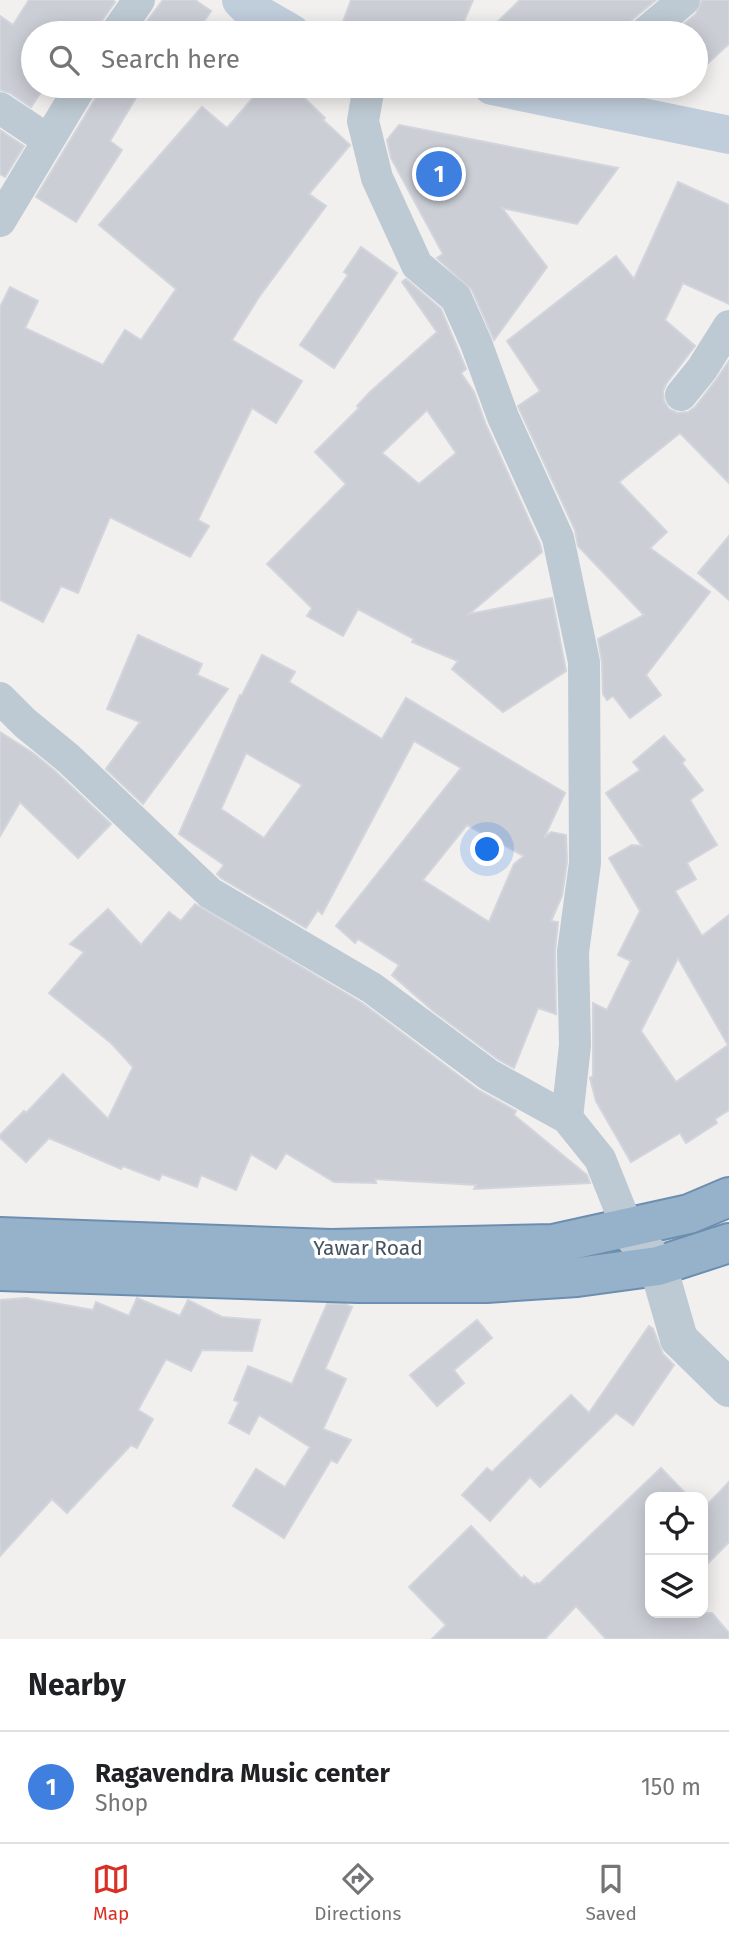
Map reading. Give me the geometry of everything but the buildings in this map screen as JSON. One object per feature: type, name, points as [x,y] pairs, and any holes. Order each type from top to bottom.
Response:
[{"type":"highway","name":"Yawar Road","points":[[0,1237],[331,1249],[553,1244],[689,1214],[729,1197]]},
{"type":"highway","points":[[0,1271],[358,1283],[486,1283],[577,1277],[658,1266],[729,1243]]},
{"type":"main road","points":[[241,0],[251,10],[271,21]]},
{"type":"main road","points":[[597,98],[729,135]]},
{"type":"street","points":[[124,21],[139,0]]},
{"type":"street","points":[[659,21],[684,0]]},
{"type":"street","points":[[0,221],[74,98]]},
{"type":"street","points":[[367,98],[363,121],[377,178],[418,265],[456,298],[503,417],[558,538],[584,662],[586,863],[573,952],[575,1045],[567,1118]]},
{"type":"street","points":[[0,108],[48,140]]},
{"type":"street","points":[[681,394],[702,369],[729,326]]},
{"type":"street","points":[[0,698],[25,723],[69,759],[210,893],[372,988],[489,1075],[567,1118],[600,1160],[628,1229],[658,1266],[679,1339],[729,1388]]},
{"type":"street","points":[[679,1339],[729,1374]]},
{"type":"place","name":"Ragavendra Music center","points":[[439,174]]}]
